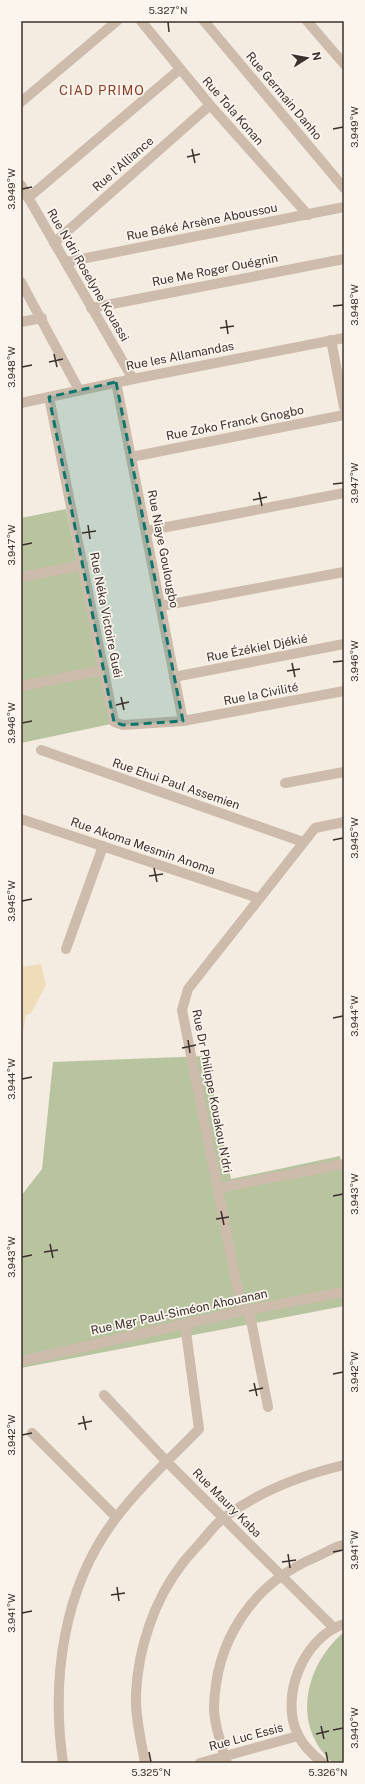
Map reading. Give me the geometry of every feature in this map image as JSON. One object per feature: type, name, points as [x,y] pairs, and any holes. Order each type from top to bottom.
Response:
[{"type":"street","points":[[21,102],[118,21]]},
{"type":"street","name":"Rue Tola Konan","points":[[141,21],[210,106],[308,215]]},
{"type":"street","name":"Rue Germain Danho","points":[[204,21],[344,188]]},
{"type":"street","points":[[307,21],[344,64]]},
{"type":"street","points":[[28,198],[180,69]]},
{"type":"street","name":"Rue l'Alliance","points":[[54,243],[210,106]]},
{"type":"street","name":"Rue N'dri Roselyne Kouassi","points":[[21,185],[133,378]]},
{"type":"street","name":"Rue Béké Arsène Aboussou","points":[[66,262],[344,208]]},
{"type":"street","name":"Rue Me Roger Ouégnin","points":[[91,308],[344,259]]},
{"type":"street","points":[[21,282],[42,318],[79,390]]},
{"type":"street","points":[[21,322],[42,318]]},
{"type":"street","name":"Rue les Allamandas","points":[[21,403],[133,378],[344,338]]},
{"type":"street","points":[[331,340],[344,407]]},
{"type":"street","name":"Rue Niaye Goulougbo","points":[[116,382],[183,722]]},
{"type":"street","name":"Rue Néka Victoire Guéi","points":[[49,397],[114,722],[123,725],[183,722]]},
{"type":"street","name":"Rue Zoko Franck Gnogbo","points":[[131,456],[344,415]]},
{"type":"street","points":[[146,531],[344,493]]},
{"type":"street","points":[[21,577],[83,565]]},
{"type":"street","points":[[161,606],[344,572]]},
{"type":"street","name":"Rue Ézékiel Djékié","points":[[174,678],[344,644]]},
{"type":"street","points":[[21,686],[104,670]]},
{"type":"street","name":"Rue la Civilité","points":[[183,722],[344,691]]},
{"type":"street","name":"Rue Ehui Paul Assemien","points":[[41,750],[303,842]]},
{"type":"street","points":[[285,784],[344,772]]},
{"type":"street","name":"Rue Akoma Mesmin Anoma","points":[[21,819],[258,898]]},
{"type":"street","name":"Rue Dr Philippe Kouakou N'dri","points":[[268,1407],[218,1188],[182,1010],[188,989],[314,828],[344,822]]},
{"type":"street","points":[[66,949],[103,846]]},
{"type":"street","points":[[218,1188],[344,1164]]},
{"type":"street","name":"Rue Mgr Paul-Siméon Ahouanan","points":[[21,1361],[185,1324],[344,1292]]},
{"type":"street","points":[[63,1763],[58,1716],[58,1690],[63,1642],[86,1569],[116,1517],[199,1429],[185,1324]]},
{"type":"street","name":"Rue Maury Kaba","points":[[104,1395],[167,1462],[333,1628]]},
{"type":"street","points":[[32,1433],[116,1517]]},
{"type":"street","points":[[145,1763],[138,1727],[136,1694],[140,1659],[149,1626],[162,1596],[182,1564],[224,1518],[257,1496],[291,1480],[344,1465]]},
{"type":"street","points":[[226,1760],[214,1709],[220,1665],[234,1627],[253,1601],[280,1576],[306,1561],[344,1545]]},
{"type":"street","points":[[323,1763],[298,1736],[292,1706],[296,1676],[309,1650],[333,1628],[344,1624]]},
{"type":"street","name":"Rue Luc Essis","points":[[200,1763],[226,1760],[298,1736]]},
{"type":"highlighted area","points":[[116,382],[183,721],[123,725],[114,722],[49,397]]},
{"type":"green space","points":[[66,509],[111,724],[21,743],[21,518]]},
{"type":"green space","points":[[206,1056],[231,1179],[340,1156],[344,1177],[344,1306],[21,1368],[21,1196],[42,1169],[53,1062]]},
{"type":"green space","points":[[344,1632],[344,1763],[333,1763],[320,1748],[311,1732],[307,1714],[308,1696],[312,1679],[320,1662],[330,1646]]},
{"type":"sand","points":[[41,964],[46,985],[31,1013],[26,1015],[21,1043],[21,967]]},
{"type":"district","name":"CIAD PRIMO","points":[[102,90]]}]
